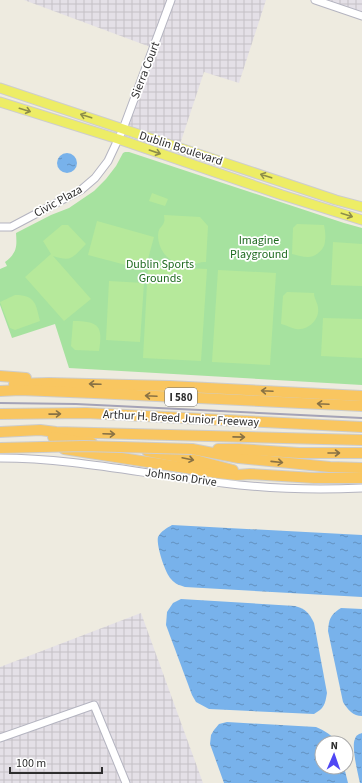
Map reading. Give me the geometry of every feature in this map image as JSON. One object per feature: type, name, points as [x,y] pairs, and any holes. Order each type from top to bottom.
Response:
[{"type":"highway","points":[[0,376],[41,380],[49,383]]},
{"type":"highway","name":"I 580","points":[[0,384],[49,383],[168,386],[362,396]]},
{"type":"highway","name":"I 580","points":[[0,391],[20,390],[94,393],[362,406]]},
{"type":"highway","name":"Arthur H. Breed Junior Freeway","points":[[0,414],[86,413],[362,427]]},
{"type":"highway","points":[[0,432],[40,430],[199,461],[250,474]]},
{"type":"highway","points":[[55,434],[362,440]]},
{"type":"highway","points":[[0,444],[61,449],[237,475],[250,474],[314,478],[362,478]]},
{"type":"highway","points":[[0,448],[84,446],[192,449],[330,467],[362,468]]},
{"type":"highway","points":[[239,454],[362,453]]},
{"type":"main road","name":"Dublin Boulevard","points":[[0,88],[336,200],[362,207]]},
{"type":"main road","name":"Dublin Boulevard","points":[[0,102],[118,139],[362,220]]},
{"type":"main road","points":[[290,197],[295,193],[330,204],[336,200]]},
{"type":"street","name":"Sierra Court","points":[[118,139],[171,0]]},
{"type":"street","points":[[315,0],[362,16]]},
{"type":"street","name":"Civic Plaza","points":[[0,227],[11,227],[80,190],[95,178],[108,161],[118,139]]},
{"type":"street","name":"Johnson Drive","points":[[0,458],[58,460],[261,487],[299,489],[362,488]]},
{"type":"street","points":[[0,738],[94,705],[126,783]]},
{"type":"shaded area","points":[[24,0],[266,0],[239,83],[204,72],[179,147],[123,129],[153,48]]},
{"type":"shaded area","points":[[315,0],[362,0],[362,16]]},
{"type":"shaded area","points":[[141,613],[203,783],[0,783],[0,667]]},
{"type":"green space","name":"Dublin Sports Grounds","points":[[125,152],[129,152],[362,228],[362,385],[69,368],[55,324],[12,338],[0,305],[0,269],[7,266],[5,262],[14,253],[16,246],[16,233],[51,215],[69,208],[94,191],[106,179]]},
{"type":"green space","points":[[152,193],[168,199],[165,206],[149,201]]},
{"type":"green space","points":[[164,215],[200,217],[208,226],[206,262],[184,265],[178,264],[168,258],[161,248],[158,235],[164,221]]},
{"type":"green space","points":[[97,221],[154,237],[145,270],[88,255]]},
{"type":"green space","points":[[297,224],[324,225],[325,244],[322,250],[311,257],[292,254],[293,228]]},
{"type":"green space","points":[[62,225],[68,225],[86,244],[71,258],[64,259],[53,256],[91,299],[64,321],[25,277],[51,254],[43,241]]},
{"type":"green space","points":[[333,242],[362,244],[362,286],[331,285]]},
{"type":"green space","points":[[148,266],[207,269],[201,361],[143,358]]},
{"type":"green space","points":[[218,270],[276,273],[270,365],[212,362]]},
{"type":"green space","points":[[109,281],[144,283],[140,342],[106,340]]},
{"type":"green space","points":[[287,292],[314,293],[318,306],[318,312],[317,317],[312,324],[304,328],[296,329],[281,324],[283,296]]},
{"type":"green space","points":[[15,295],[22,295],[34,302],[40,321],[15,330],[10,328],[0,302]]},
{"type":"green space","points":[[323,318],[362,319],[362,358],[321,356]]},
{"type":"green space","points":[[73,321],[89,322],[97,327],[100,336],[99,351],[75,350],[71,346]]},
{"type":"water","points":[[63,153],[71,153],[77,159],[77,167],[71,173],[63,173],[57,167],[57,159]]},
{"type":"water","points":[[172,525],[362,535],[362,597],[185,587],[179,585],[169,576],[158,546],[159,535]]},
{"type":"water","points":[[181,599],[295,606],[305,610],[314,623],[327,693],[325,703],[322,708],[314,714],[209,709],[196,702],[166,625],[167,612],[173,603]]},
{"type":"water","points":[[341,608],[362,609],[362,716],[351,712],[343,702],[328,631],[331,618],[334,613]]},
{"type":"water","points":[[227,722],[316,727],[331,735],[314,735],[314,775],[346,775],[348,783],[224,783],[210,744],[211,735],[219,724]]},
{"type":"water","points":[[362,733],[362,783],[360,783],[354,748],[356,737]]},
{"type":"railway","points":[[0,403],[76,404],[362,418]]},
{"type":"park label","name":"Imagine Playground","points":[[259,247]]}]
